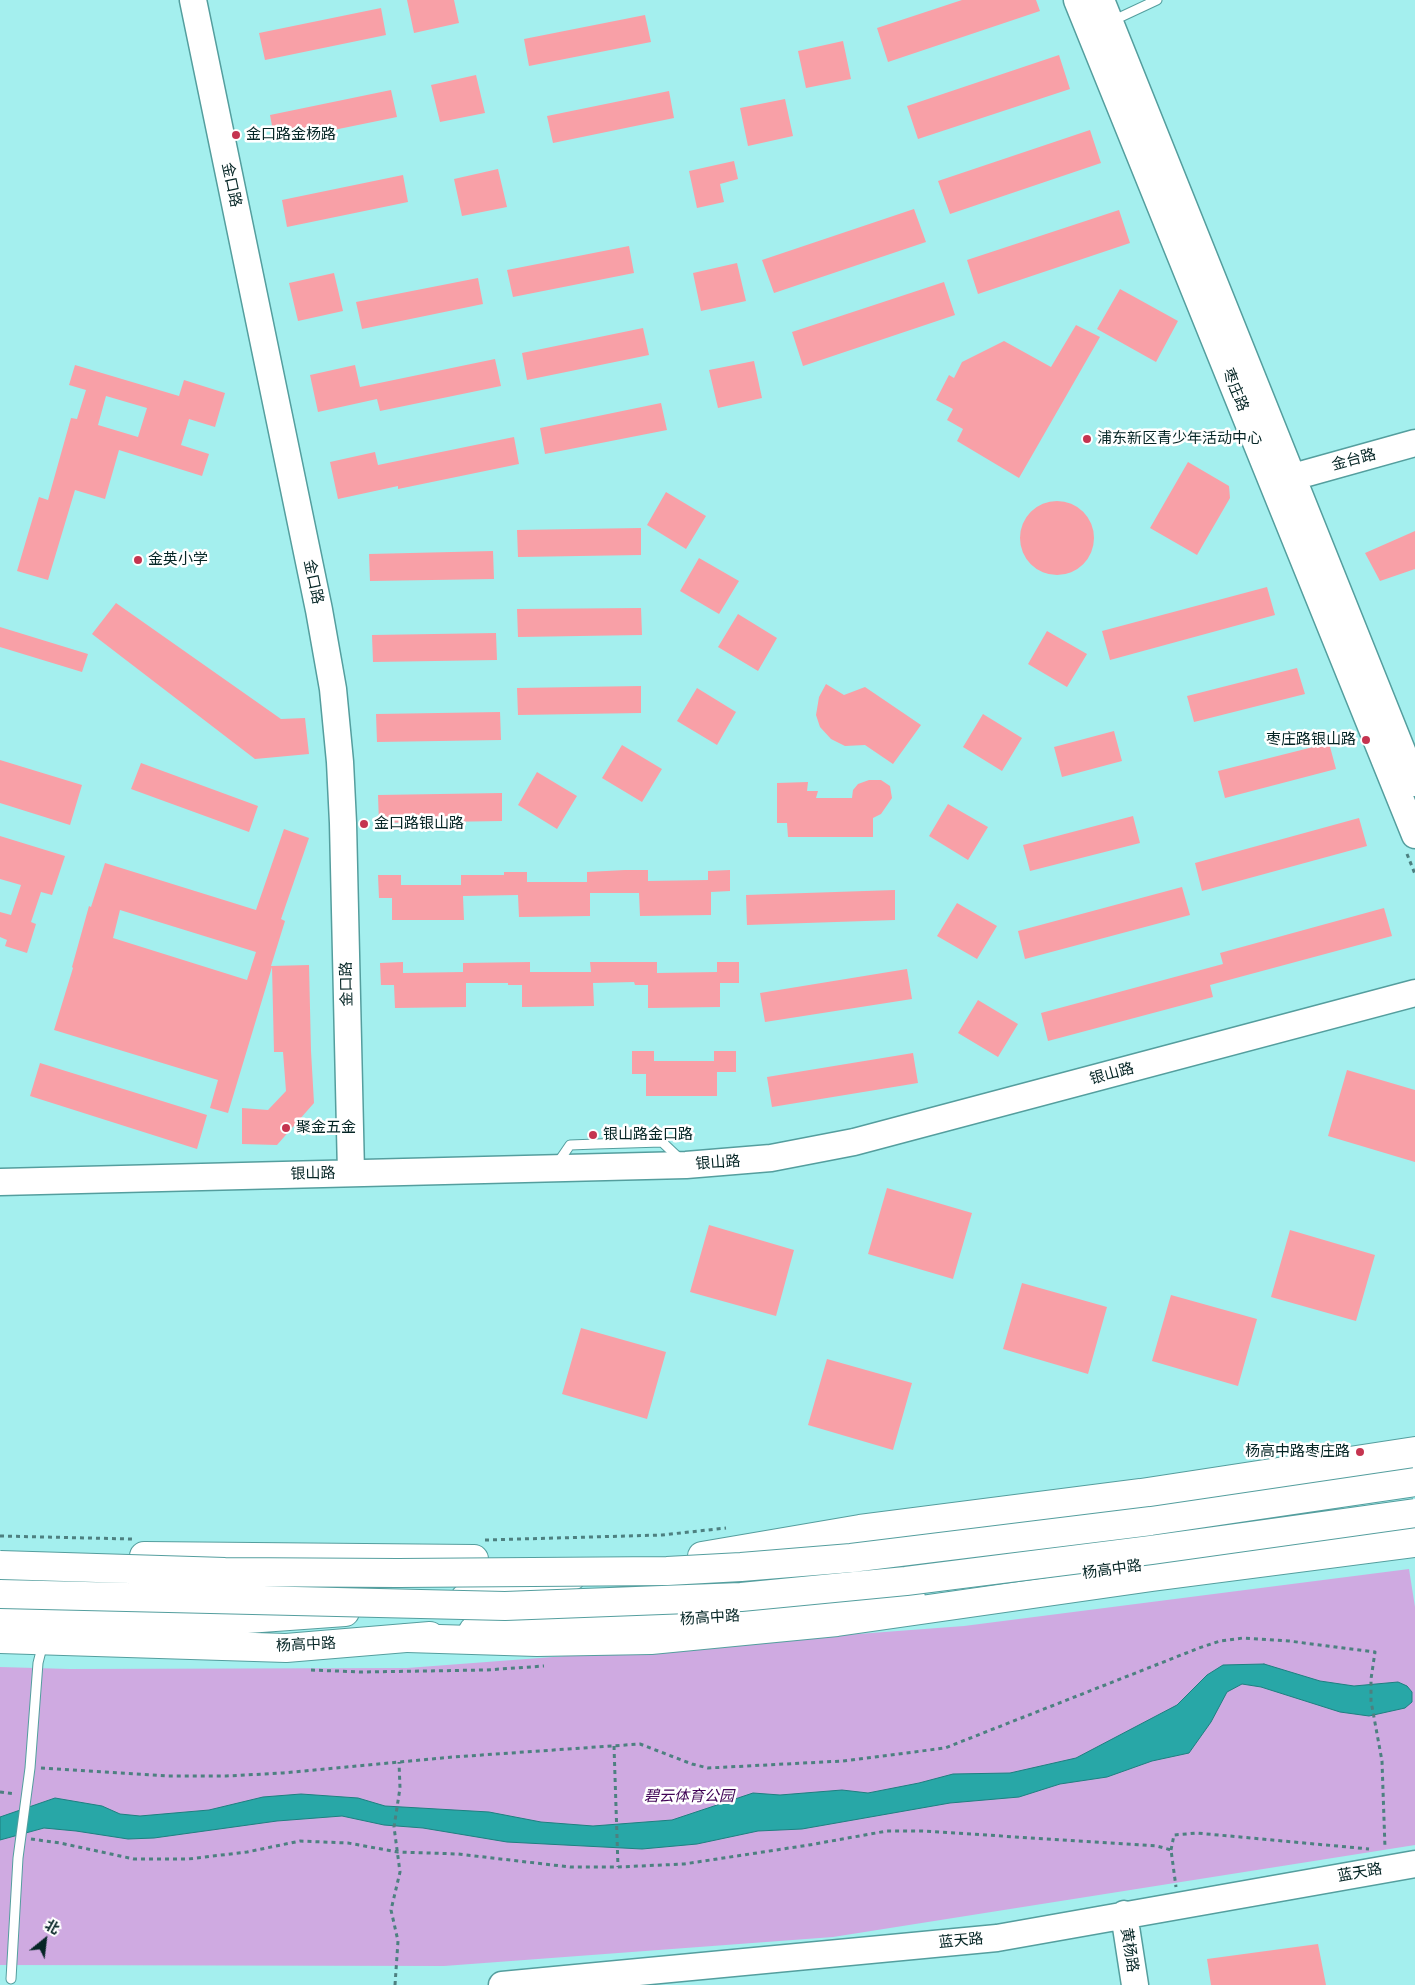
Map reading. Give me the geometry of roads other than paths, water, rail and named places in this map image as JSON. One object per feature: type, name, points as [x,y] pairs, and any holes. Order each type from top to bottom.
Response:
[{"type":"main road","points":[[702,1556],[860,1528],[1141,1493],[1415,1452]]},
{"type":"main road","name":"杨高中路","points":[[0,1615],[247,1619],[374,1610],[524,1589],[635,1560],[793,1553],[1364,1476],[1415,1467]]},
{"type":"main road","points":[[0,1564],[225,1572],[398,1573],[713,1569],[861,1557],[1151,1521],[1415,1482]]},
{"type":"main road","name":"杨高中路","points":[[0,1594],[505,1606],[741,1597],[906,1581],[1415,1513]]},
{"type":"main road","name":"杨高中路","points":[[0,1639],[286,1648],[547,1624],[694,1620],[830,1609],[1415,1529]]},
{"type":"main road","points":[[407,1638],[537,1642],[651,1640],[837,1622],[1152,1577],[1415,1543]]},
{"type":"main road","points":[[0,1552],[234,1558],[635,1560]]},
{"type":"street","name":"金口路","points":[[194,0],[319,610],[332,689],[340,762],[343,823],[351,1173]]},
{"type":"street","name":"枣庄路","points":[[1077,0],[1415,835]]},
{"type":"street","name":"枣庄路","points":[[1105,11],[1415,783]]},
{"type":"street","name":"金台路","points":[[1293,477],[1415,443]]},
{"type":"street","name":"银山路","points":[[0,1182],[686,1165],[771,1158],[854,1142],[1415,993]]},
{"type":"street","name":"蓝天路","points":[[502,1985],[997,1938],[1179,1905],[1385,1860],[1415,1864]]},
{"type":"street","name":"黄杨路","points":[[1124,1914],[1135,1985]]},
{"type":"lane","points":[[1105,11],[1157,0]]},
{"type":"lane","points":[[11,1979],[21,1838],[30,1768],[38,1663],[44,1640]]},
{"type":"water","points":[[1264,1664],[1320,1681],[1354,1686],[1398,1682],[1407,1686],[1412,1692],[1412,1702],[1405,1708],[1369,1716],[1340,1712],[1261,1687],[1242,1684],[1227,1692],[1211,1722],[1189,1753],[1152,1761],[1107,1777],[1060,1784],[1019,1797],[950,1803],[802,1829],[758,1831],[697,1844],[642,1849],[507,1842],[423,1828],[384,1825],[342,1816],[277,1821],[154,1838],[128,1839],[44,1828],[0,1840],[0,1817],[55,1798],[102,1806],[120,1814],[140,1816],[209,1810],[263,1797],[301,1794],[358,1798],[385,1806],[489,1812],[541,1822],[593,1826],[672,1820],[753,1793],[780,1795],[842,1790],[868,1793],[953,1774],[1010,1773],[1076,1758],[1177,1705],[1207,1675],[1223,1665]]},
{"type":"place","name":"金口路金杨路","points":[[236,135]]},
{"type":"place","name":"浦东新区青少年活动中心","points":[[1087,439]]},
{"type":"place","name":"金英小学","points":[[138,560]]},
{"type":"place","name":"枣庄路银山路","points":[[1366,740]]},
{"type":"place","name":"金口路银山路","points":[[364,824]]},
{"type":"place","name":"聚金五金","points":[[286,1128]]},
{"type":"place","name":"银山路金口路","points":[[593,1135]]},
{"type":"place","name":"杨高中路枣庄路","points":[[1360,1452]]},
{"type":"park label","name":"碧云体育公园","points":[[689,1797]]}]
